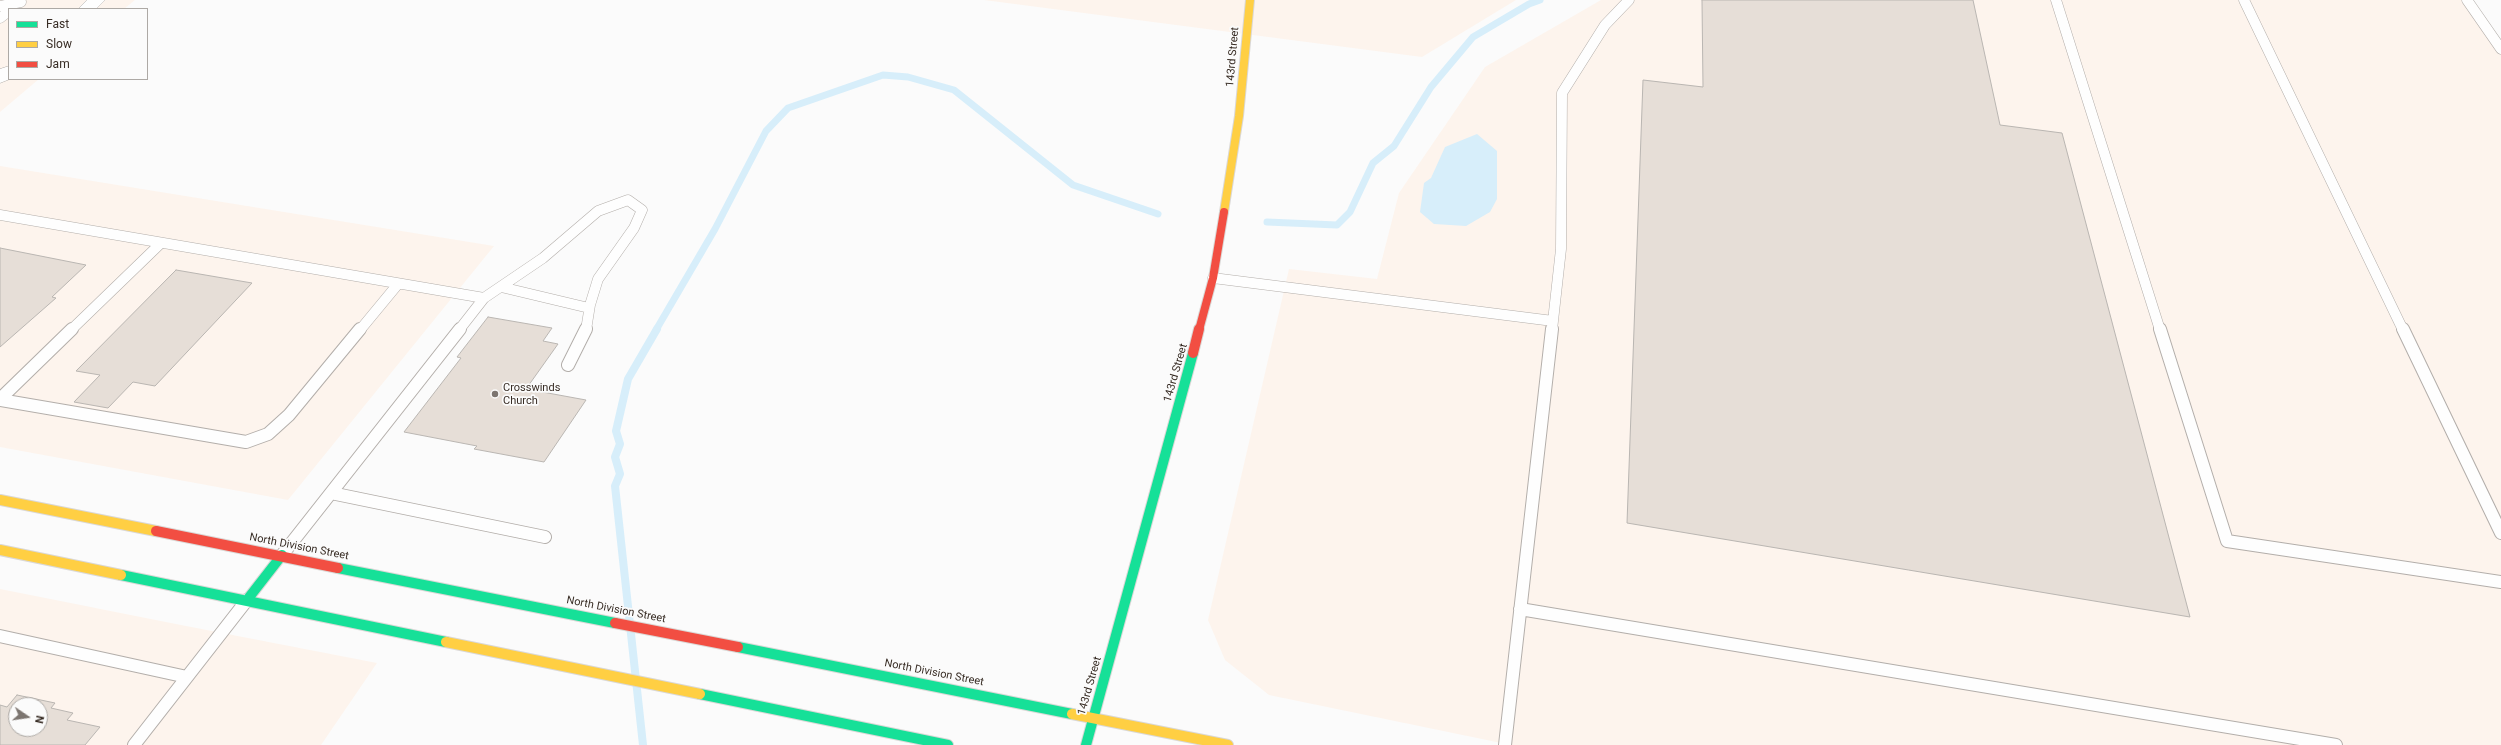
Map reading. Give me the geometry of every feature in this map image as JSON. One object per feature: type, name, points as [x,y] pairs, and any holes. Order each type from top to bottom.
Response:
[{"type":"main road","name":"143rd Street","points":[[1086,745],[1213,278],[1239,116],[1250,0]]},
{"type":"main road","name":"North Division Street","points":[[0,500],[1094,717],[1228,745]]},
{"type":"main road","points":[[0,550],[948,745]]},
{"type":"main road","points":[[247,600],[282,555]]},
{"type":"street","points":[[87,8],[97,0]]},
{"type":"street","points":[[0,78],[8,72]]},
{"type":"lane","points":[[1505,745],[1561,249],[1562,93],[1605,25],[1629,0]]},
{"type":"lane","points":[[2056,0],[2227,541],[2501,582]]},
{"type":"lane","points":[[2244,0],[2501,533]]},
{"type":"lane","points":[[2467,0],[2501,49]]},
{"type":"lane","points":[[0,6],[23,1]]},
{"type":"lane","points":[[13,8],[23,1]]},
{"type":"lane","points":[[0,18],[8,12]]},
{"type":"lane","points":[[282,555],[484,298],[543,258],[598,211],[628,200],[642,210],[634,228],[598,280],[589,308],[585,334],[568,365]]},
{"type":"lane","points":[[0,215],[484,298]]},
{"type":"lane","points":[[0,399],[161,243]]},
{"type":"lane","points":[[1213,278],[1553,321]]},
{"type":"lane","points":[[0,399],[246,442],[268,434],[289,415],[398,284]]},
{"type":"lane","points":[[501,287],[589,308]]},
{"type":"lane","points":[[331,493],[545,537]]},
{"type":"lane","points":[[134,745],[247,600]]},
{"type":"lane","points":[[1520,609],[2336,745]]},
{"type":"lane","points":[[0,636],[187,677]]},
{"type":"shaded area","points":[[0,0],[135,0],[125,8],[8,8],[8,80],[38,80],[0,112]]},
{"type":"shaded area","points":[[984,0],[1516,0],[1422,57]]},
{"type":"shaded area","points":[[1601,0],[2466,0],[2501,54],[2501,745],[1511,745],[1269,695],[1225,660],[1208,620],[1289,269],[1377,279],[1399,193],[1485,67]]},
{"type":"shaded area","points":[[0,166],[494,246],[288,500],[0,447]]},
{"type":"shaded area","points":[[0,589],[377,663],[321,745],[0,745]]},
{"type":"water","points":[[1477,134],[1497,151],[1497,199],[1490,212],[1466,226],[1434,224],[1420,212],[1424,183],[1431,178],[1445,147]]},
{"type":"building","points":[[1702,0],[1973,0],[2000,125],[2062,133],[2190,617],[1627,523],[1643,80],[1703,87]]},
{"type":"building","points":[[0,248],[86,265],[52,297],[56,298],[0,347]]},
{"type":"building","points":[[176,270],[252,283],[155,386],[133,382],[108,408],[74,402],[100,375],[76,371]]},
{"type":"building","name":"Crosswinds Church","points":[[488,317],[552,328],[543,341],[558,344],[526,389],[586,400],[544,462],[474,449],[477,446],[404,432],[461,358],[457,357]]},
{"type":"building","points":[[17,695],[26,697],[15,697]]},
{"type":"building","points":[[48,702],[55,703],[51,708],[73,713],[67,720],[100,727],[85,745],[0,745],[0,705],[7,707],[8,706],[8,737],[48,737]]},
{"type":"waterway","points":[[1267,222],[1337,225],[1350,212],[1373,163],[1394,146],[1431,87],[1473,37],[1529,4],[1540,0]]},
{"type":"waterway","points":[[656,330],[715,229],[766,131],[788,108],[883,75],[908,77],[954,90],[1073,185],[1158,214]]},
{"type":"waterway","points":[[643,745],[615,486],[620,474],[615,457],[620,444],[616,431],[628,379],[657,329]]},
{"type":"traffic: fast","points":[[1086,745],[1193,353]]},
{"type":"traffic: fast","points":[[247,600],[282,555]]},
{"type":"traffic: fast","points":[[338,568],[615,623]]},
{"type":"traffic: fast","points":[[121,575],[446,642]]},
{"type":"traffic: fast","points":[[738,647],[1072,714]]},
{"type":"traffic: fast","points":[[700,694],[948,745]]},
{"type":"traffic: slow","points":[[1224,212],[1239,116],[1250,0]]},
{"type":"traffic: slow","points":[[0,500],[156,531]]},
{"type":"traffic: slow","points":[[0,550],[121,575]]},
{"type":"traffic: slow","points":[[446,642],[700,694]]},
{"type":"traffic: slow","points":[[1072,714],[1228,745]]},
{"type":"traffic: jam","points":[[1193,353],[1213,278],[1224,212]]},
{"type":"traffic: jam","points":[[156,531],[338,568]]},
{"type":"traffic: jam","points":[[615,623],[738,647]]},
{"type":"place","name":"Crosswinds Church","points":[[495,394]]}]
